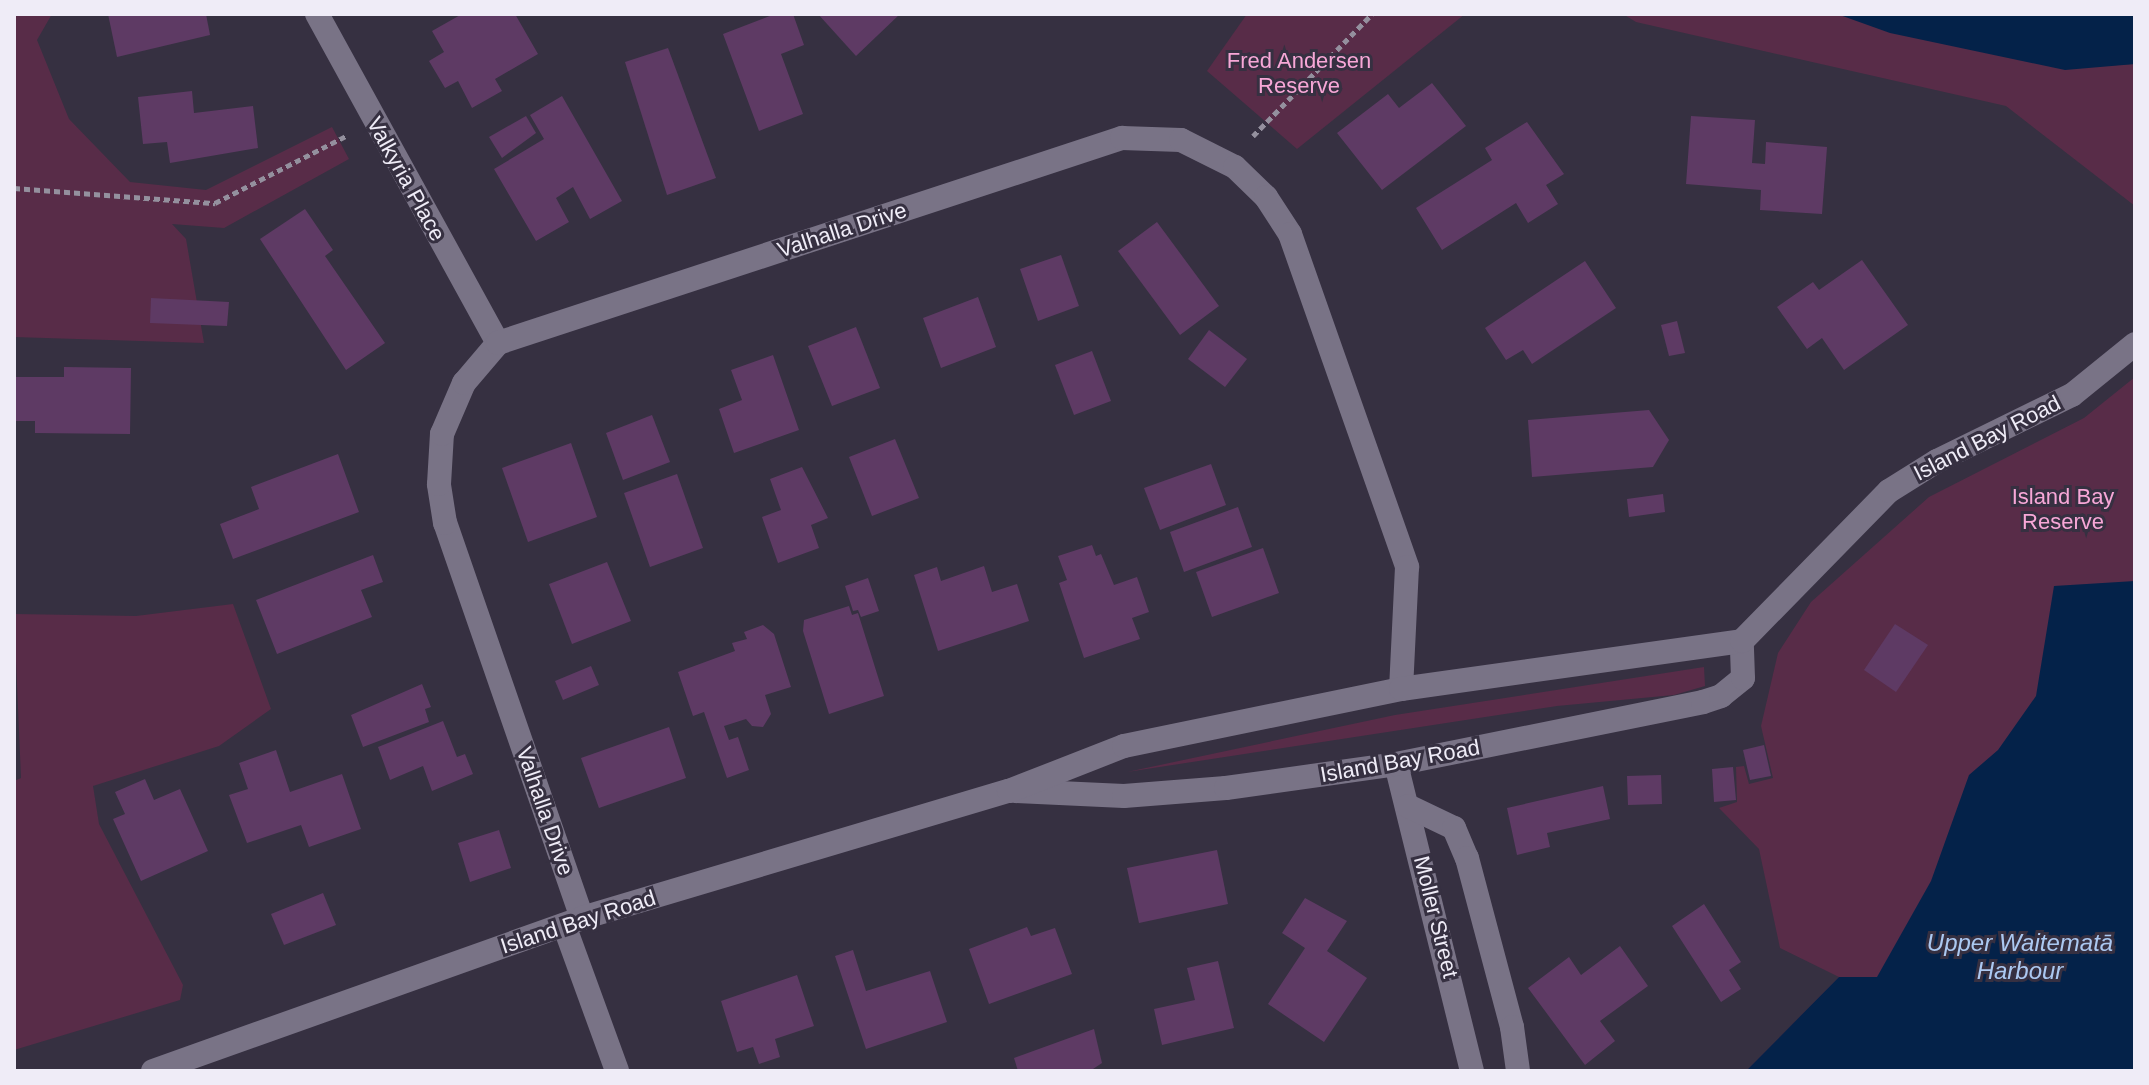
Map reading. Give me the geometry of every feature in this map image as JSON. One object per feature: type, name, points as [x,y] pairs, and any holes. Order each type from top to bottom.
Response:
[{"type":"street","name":"Valkyria Place","points":[[317,14],[498,343]]},
{"type":"street","name":"Valhalla Drive","points":[[617,1071],[573,922],[445,523],[439,484],[442,434],[464,383],[498,343],[1122,138],[1181,140],[1235,167],[1266,197],[1290,234],[1407,567],[1401,689]]},
{"type":"street","name":"Island Bay Road","points":[[153,1071],[573,922],[1009,791],[1124,746],[1401,689],[1742,641],[1889,491],[1937,461],[2072,395],[2135,344]]},
{"type":"street","name":"Island Bay Road","points":[[1009,791],[1124,796],[1396,764],[1721,696],[1743,678],[1742,641]]},
{"type":"street","name":"Moller Street","points":[[1396,764],[1472,1071]]},
{"type":"street","points":[[1408,806],[1454,828],[1467,858],[1512,1027],[1518,1071]]},
{"type":"path","points":[[1253,136],[1372,14]]},
{"type":"path","points":[[14,188],[215,203],[350,134]]},
{"type":"green space","points":[[14,14],[52,14],[37,40],[69,119],[130,182],[206,190],[332,127],[349,159],[224,228],[172,224],[186,239],[204,343],[14,337]]},
{"type":"green space","name":"Fred Andersen Reserve","points":[[1247,14],[1465,14],[1297,149],[1207,71]]},
{"type":"green space","points":[[1623,14],[2135,14],[2102,66],[2135,64],[2135,206],[2006,106],[1636,22]]},
{"type":"green space","name":"Island Bay Reserve","points":[[2135,377],[2135,1071],[1746,1071],[1839,977],[1780,948],[1759,849],[1719,808],[1737,802],[1736,767],[1744,766],[1749,784],[1773,778],[1761,726],[1778,653],[1811,602],[1929,497],[2084,418]]},
{"type":"green space","points":[[233,604],[271,709],[219,746],[93,786],[99,824],[183,985],[180,1000],[14,1050],[14,781],[21,778],[14,614],[136,616]]},
{"type":"green space","points":[[1704,667],[1705,686],[1674,695],[1557,706],[1127,772],[1395,715]]},
{"type":"water","points":[[1837,14],[2135,14],[2135,64],[2065,70],[1890,33]]},
{"type":"water","name":"Upper Waitematā Harbour","points":[[2135,581],[2135,1071],[1746,1071],[1839,977],[1877,977],[1931,881],[1969,775],[1998,750],[2036,696],[2054,586]]},
{"type":"building","points":[[108,14],[206,14],[210,35],[117,57]]},
{"type":"building","points":[[462,14],[515,14],[538,54],[495,79],[502,91],[472,108],[458,81],[445,88],[429,61],[444,52],[432,31]]},
{"type":"building","points":[[775,14],[793,14],[804,45],[781,54],[803,114],[759,131],[723,34]]},
{"type":"building","points":[[818,14],[900,14],[856,56]]},
{"type":"building","points":[[668,48],[716,178],[667,195],[625,62]]},
{"type":"building","points":[[1432,83],[1466,126],[1382,190],[1337,133],[1388,94],[1399,108]]},
{"type":"building","points":[[192,91],[194,113],[253,106],[258,148],[170,163],[167,142],[143,144],[138,97]]},
{"type":"building","points":[[562,96],[622,201],[590,219],[573,187],[556,198],[569,222],[536,241],[494,169],[544,139],[530,115]]},
{"type":"building","points":[[526,116],[536,133],[502,158],[489,137]]},
{"type":"building","points":[[1691,116],[1755,120],[1752,163],[1765,164],[1766,142],[1827,147],[1822,214],[1760,210],[1761,190],[1686,184]]},
{"type":"building","points":[[1527,122],[1564,174],[1546,185],[1558,204],[1528,223],[1516,203],[1442,250],[1416,208],[1492,160],[1485,148]]},
{"type":"building","points":[[305,209],[333,250],[325,256],[385,343],[346,370],[260,239]]},
{"type":"building","points":[[1157,222],[1219,306],[1180,335],[1118,251]]},
{"type":"building","points":[[1061,255],[1079,306],[1038,321],[1020,269]]},
{"type":"building","points":[[1862,260],[1908,325],[1844,370],[1822,338],[1807,349],[1777,307],[1813,282],[1819,290]]},
{"type":"building","points":[[1585,261],[1616,308],[1532,364],[1523,350],[1506,360],[1485,328]]},
{"type":"building","points":[[978,297],[996,347],[941,368],[923,318]]},
{"type":"building","points":[[151,298],[229,302],[227,326],[150,323]]},
{"type":"building","points":[[1677,321],[1685,353],[1669,356],[1661,325]]},
{"type":"building","points":[[856,327],[880,388],[832,406],[808,346]]},
{"type":"building","points":[[1209,330],[1247,359],[1225,387],[1188,359]]},
{"type":"building","points":[[1092,351],[1111,401],[1074,415],[1055,365]]},
{"type":"building","points":[[773,355],[799,430],[734,453],[719,409],[742,400],[731,370]]},
{"type":"building","points":[[64,367],[131,368],[130,434],[35,433],[35,421],[14,421],[14,377],[64,377]]},
{"type":"building","points":[[1649,410],[1669,440],[1653,467],[1532,477],[1528,420]]},
{"type":"building","points":[[652,415],[670,462],[623,480],[606,433]]},
{"type":"building","points":[[895,439],[919,498],[872,516],[849,457]]},
{"type":"building","points":[[571,443],[597,517],[528,542],[502,468]]},
{"type":"building","points":[[338,454],[359,512],[233,559],[220,524],[259,509],[251,487]]},
{"type":"building","points":[[1211,464],[1226,505],[1160,530],[1144,488]]},
{"type":"building","points":[[802,467],[828,518],[811,525],[819,548],[778,563],[762,517],[781,510],[770,479]]},
{"type":"building","points":[[677,474],[703,548],[650,567],[624,493]]},
{"type":"building","points":[[1663,494],[1665,512],[1629,517],[1627,499]]},
{"type":"building","points":[[1238,507],[1252,547],[1184,572],[1170,532]]},
{"type":"building","points":[[1092,545],[1096,556],[1101,554],[1114,585],[1137,577],[1149,612],[1132,618],[1140,639],[1084,658],[1059,583],[1067,580],[1058,556]]},
{"type":"building","points":[[1263,548],[1279,593],[1212,617],[1196,572]]},
{"type":"building","points":[[373,555],[383,582],[361,590],[372,617],[277,654],[256,600]]},
{"type":"building","points":[[607,562],[631,621],[572,644],[549,584]]},
{"type":"building","points":[[984,566],[992,592],[1017,584],[1029,621],[938,651],[914,575],[937,567],[941,581]]},
{"type":"building","points":[[868,578],[879,611],[861,617],[858,610],[853,611],[845,586]]},
{"type":"building","points":[[849,606],[852,615],[858,613],[884,696],[829,714],[803,631],[804,620]]},
{"type":"building","points":[[1895,624],[1928,645],[1896,692],[1864,670]]},
{"type":"building","points":[[763,625],[774,634],[791,687],[765,695],[771,714],[763,727],[752,726],[746,719],[724,726],[729,740],[738,737],[749,770],[727,778],[704,712],[693,716],[678,672],[735,651],[732,643],[747,639],[744,632]]},
{"type":"building","points":[[591,666],[599,685],[563,700],[555,681]]},
{"type":"building","points":[[422,684],[431,707],[425,709],[429,722],[363,747],[351,715]]},
{"type":"building","points":[[443,721],[457,757],[465,754],[473,774],[432,791],[423,766],[390,780],[378,747]]},
{"type":"building","points":[[669,727],[686,778],[599,808],[581,758]]},
{"type":"building","points":[[1764,745],[1771,776],[1750,780],[1743,750]]},
{"type":"building","points":[[276,750],[290,792],[342,774],[361,829],[309,847],[301,825],[247,843],[229,795],[248,789],[239,763]]},
{"type":"building","points":[[1733,767],[1736,800],[1714,802],[1712,769]]},
{"type":"building","points":[[1661,775],[1662,804],[1628,805],[1627,776]]},
{"type":"building","points":[[145,779],[154,800],[180,789],[208,851],[141,881],[113,819],[125,814],[115,792]]},
{"type":"building","points":[[1603,786],[1610,819],[1547,833],[1550,847],[1517,855],[1507,808]]},
{"type":"building","points":[[499,830],[511,868],[470,882],[458,843]]},
{"type":"building","points":[[1217,850],[1228,904],[1139,923],[1127,868]]},
{"type":"building","points":[[323,893],[336,925],[284,945],[271,914]]},
{"type":"building","points":[[1305,898],[1347,921],[1327,951],[1367,978],[1324,1042],[1268,1004],[1305,948],[1282,933]]},
{"type":"building","points":[[1704,904],[1741,962],[1729,970],[1741,989],[1721,1002],[1672,926]]},
{"type":"building","points":[[1027,927],[1031,936],[1055,928],[1072,974],[989,1004],[969,949]]},
{"type":"building","points":[[1620,946],[1648,986],[1600,1021],[1615,1041],[1585,1065],[1528,988],[1569,957],[1581,975]]},
{"type":"building","points":[[853,950],[866,991],[930,971],[947,1022],[866,1049],[835,956]]},
{"type":"building","points":[[1218,961],[1234,1028],[1162,1045],[1154,1009],[1195,1000],[1187,968]]},
{"type":"building","points":[[797,975],[814,1026],[775,1039],[780,1057],[759,1064],[753,1047],[737,1052],[721,1001]]},
{"type":"building","points":[[1094,1029],[1102,1063],[1090,1071],[1018,1071],[1014,1058]]}]
